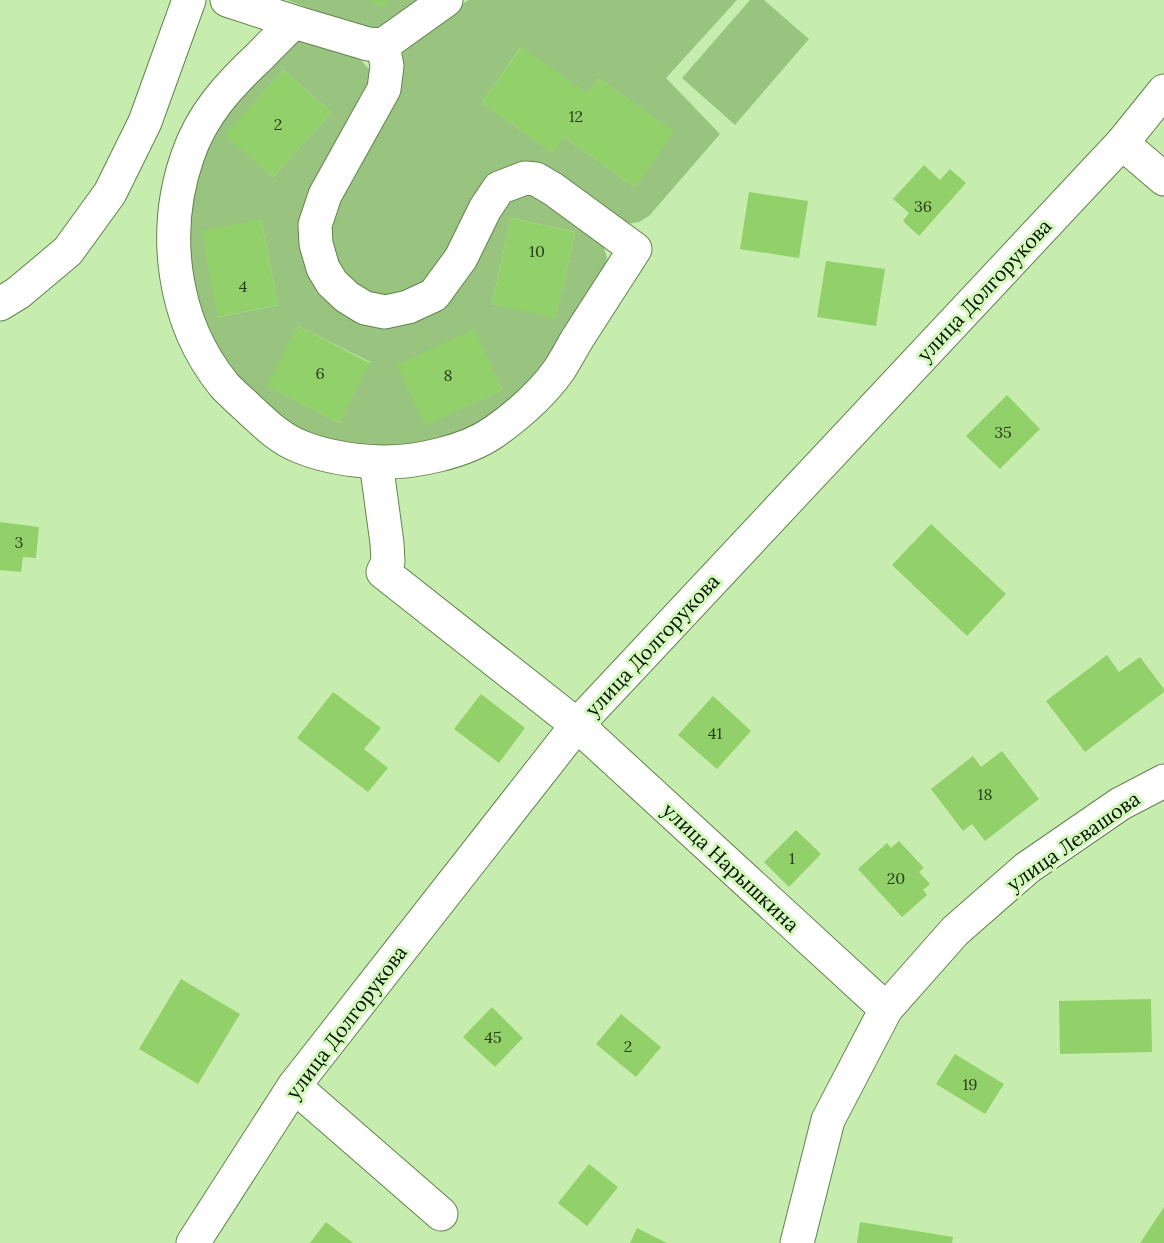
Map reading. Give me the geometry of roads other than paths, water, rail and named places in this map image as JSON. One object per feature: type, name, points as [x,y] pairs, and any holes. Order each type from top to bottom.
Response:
[{"type":"street","points":[[0,304],[18,293],[69,251],[110,193],[145,122],[189,0]]},
{"type":"street","points":[[227,0],[368,44],[383,45],[446,0]]},
{"type":"street","points":[[294,22],[229,85],[212,107],[197,134],[188,155],[175,211],[173,241],[175,269],[192,333],[225,387],[272,431],[300,447],[329,456],[361,462],[398,462],[429,457],[492,434],[537,397],[558,371],[635,249],[553,189],[536,179],[525,178],[499,188],[485,209],[461,258],[434,295],[408,307],[385,312],[365,308],[347,297],[332,283],[322,268],[316,244],[315,225],[325,195],[384,89],[387,66],[383,45]]},
{"type":"street","name":"улица Долгорукова","points":[[193,1243],[294,1086],[577,725],[1122,143],[1164,91]]},
{"type":"street","points":[[1122,143],[1164,179]]},
{"type":"street","name":"улица Нарышкина","points":[[376,462],[387,543],[388,562],[383,572],[577,725],[886,1010]]},
{"type":"street","name":"улица Левашова","points":[[797,1243],[828,1119],[886,1010],[955,931],[1027,868],[1120,804],[1164,781]]},
{"type":"street","points":[[294,1086],[441,1214]]}]
